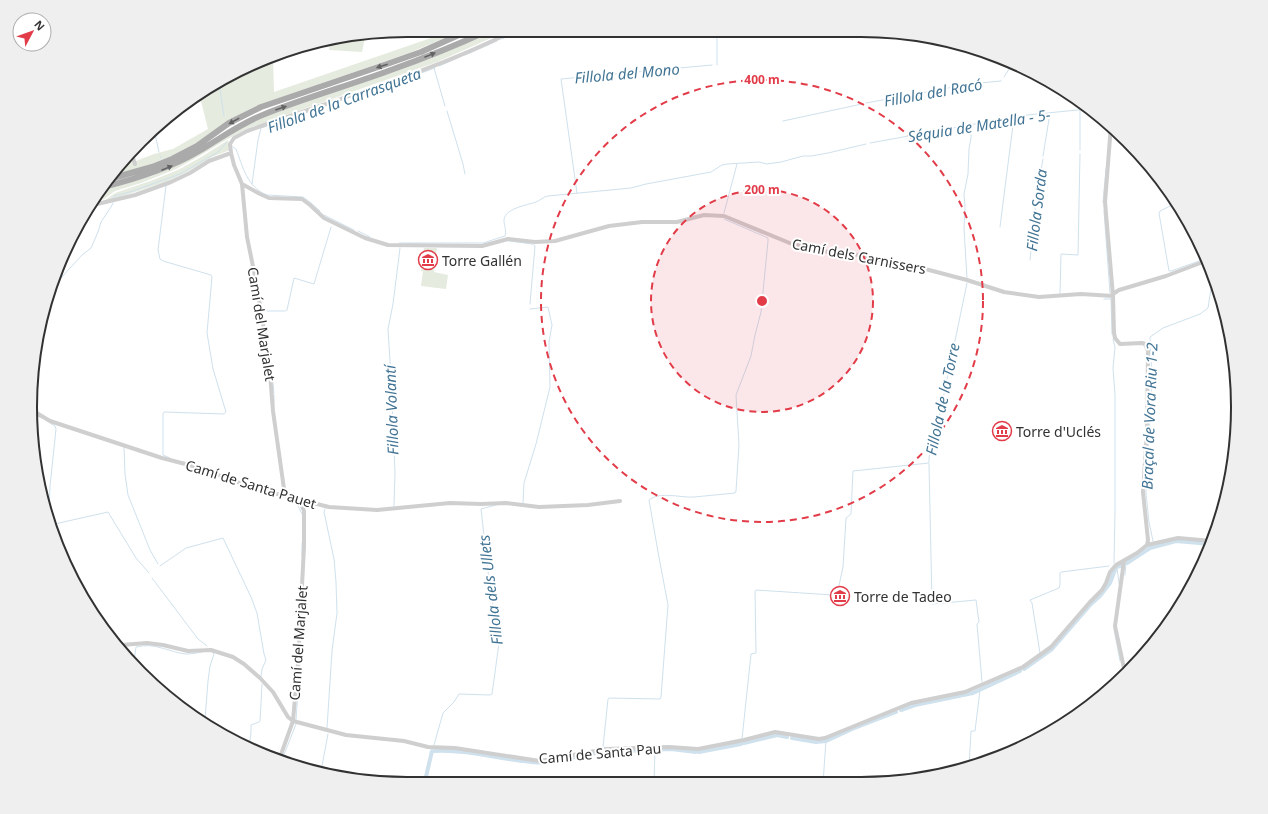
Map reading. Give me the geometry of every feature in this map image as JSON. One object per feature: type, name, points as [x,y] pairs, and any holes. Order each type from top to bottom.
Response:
[{"type":"main road","points":[[117,177],[152,167],[172,159],[197,146],[229,123],[261,108],[394,62],[455,37]]},
{"type":"main road","points":[[111,185],[153,173],[175,164],[199,152],[233,129],[264,114],[403,66],[472,37]]},
{"type":"street","points":[[97,204],[135,194],[171,182],[190,173],[209,161],[231,153],[230,144],[232,140],[247,131],[414,74],[500,37]]},
{"type":"street","points":[[1110,134],[1105,202],[1113,295],[1114,333],[1117,342],[1120,344],[1142,343],[1145,344],[1148,351],[1147,431],[1143,492],[1148,540],[1147,545]]},
{"type":"street","name":"Camí del Marjalet","points":[[231,153],[242,184],[247,237],[269,360],[273,411],[284,496]]},
{"type":"street","points":[[133,158],[135,164]]},
{"type":"street","name":"Camí dels Carnissers","points":[[242,184],[270,198],[302,199],[324,218],[365,238],[388,245],[482,246],[508,239],[546,242],[555,241],[609,226],[642,222],[677,222],[704,215],[722,216],[792,244],[838,254],[862,255],[882,261],[910,265],[967,280],[1004,292],[1039,297],[1082,294],[1113,295],[1119,290],[1166,276],[1202,262]]},
{"type":"street","name":"Camí de Santa Pauet","points":[[37,413],[50,421],[162,458],[197,467],[253,488],[329,508],[376,510],[450,503],[506,503],[538,507],[588,505],[620,501]]},
{"type":"street","name":"Camí del Marjalet","points":[[281,755],[293,721],[298,663],[304,547],[304,511],[300,501]]},
{"type":"street","name":"Camí de Santa Pau","points":[[293,721],[346,735],[404,741],[428,747],[455,748],[540,761],[606,749],[669,747],[698,749],[775,732],[822,739],[911,703],[965,692],[1023,667],[1051,647],[1102,590],[1113,567],[1137,553],[1147,545],[1178,538],[1206,540]]},
{"type":"street","points":[[1124,561],[1115,626],[1125,667]]},
{"type":"street","points":[[124,645],[147,643],[188,651],[211,650],[233,657],[264,681],[273,692],[288,717],[293,721]]},
{"type":"shaded area","points":[[447,37],[409,53],[256,106],[228,121],[196,143],[169,157],[144,167],[121,173],[130,162],[173,149],[208,129],[201,99],[243,75],[265,65],[273,62],[274,92],[431,38]]},
{"type":"shaded area","points":[[479,37],[493,37],[437,62],[246,129],[176,169],[141,183],[115,191],[99,201],[109,188],[161,173],[193,157],[261,118],[464,44]]},
{"type":"shaded area","points":[[364,40],[362,52],[329,50],[330,45]]},
{"type":"shaded area","points":[[228,140],[230,150],[212,157],[187,172],[168,181],[104,201],[115,193],[178,170]]},
{"type":"shaded area","points":[[424,248],[437,248],[434,272],[448,275],[446,289],[421,286],[423,271],[421,271],[422,263],[429,264],[431,251],[424,250]]},
{"type":"waterway","name":"Fillola de la Carrasqueta","points":[[502,39],[506,37]]},
{"type":"waterway","name":"Fillola del Mono","points":[[717,37],[717,65]]},
{"type":"waterway","name":"Fillola de la Carrasqueta","points":[[465,55],[497,41]]},
{"type":"waterway","name":"Fillola de la Carrasqueta","points":[[439,66],[460,57]]},
{"type":"waterway","name":"Fillola del Mono","points":[[577,193],[561,79],[712,65]]},
{"type":"waterway","points":[[434,68],[445,106]]},
{"type":"waterway","name":"Fillola de la Carrasqueta","points":[[394,83],[435,68]]},
{"type":"waterway","name":"Fillola del Racó","points":[[1004,77],[1010,68]]},
{"type":"waterway","name":"Fillola del Racó","points":[[866,103],[970,84],[1001,81]]},
{"type":"waterway","points":[[220,88],[224,116]]},
{"type":"waterway","name":"Fillola del Racó","points":[[783,121],[862,104]]},
{"type":"waterway","name":"Fillola de la Carrasqueta","points":[[252,184],[261,128],[317,109]]},
{"type":"waterway","points":[[1080,110],[1080,150]]},
{"type":"waterway","name":"Séquia de Matella - 5-","points":[[870,143],[1018,116],[1081,110]]},
{"type":"waterway","points":[[447,111],[465,174]]},
{"type":"waterway","name":"Fillola Sorda","points":[[1043,156],[1050,113]]},
{"type":"waterway","points":[[1000,227],[1014,117]]},
{"type":"waterway","name":"Fillola de la Torre","points":[[967,278],[964,228],[964,194],[968,174],[969,149],[973,125]]},
{"type":"waterway","points":[[155,136],[159,152]]},
{"type":"waterway","name":"Séquia de Matella - 5-","points":[[113,198],[114,196],[130,192],[180,174],[218,152],[226,143]]},
{"type":"waterway","name":"Séquia de Matella - 5-","points":[[399,243],[483,243],[505,236],[505,216],[512,210],[536,202],[548,196],[631,188],[711,172],[722,165],[727,164],[759,162],[767,164],[781,162],[803,156],[828,153],[866,144]]},
{"type":"waterway","name":"Séquia de Matella - 5-","points":[[233,147],[236,149],[250,182],[260,191],[267,195],[303,197],[320,211]]},
{"type":"waterway","points":[[1060,294],[1061,254],[1078,255],[1080,154]]},
{"type":"waterway","name":"Fillola Sorda","points":[[1030,260],[1037,192],[1043,159]]},
{"type":"waterway","points":[[724,213],[737,164]]},
{"type":"waterway","points":[[1103,202],[1106,169]]},
{"type":"waterway","points":[[166,186],[158,250],[160,259],[211,275],[212,277],[207,333],[213,369],[226,412],[224,414],[164,412],[163,455],[170,458]]},
{"type":"waterway","name":"Séquia de Matella - 5-","points":[[60,279],[82,255],[91,248],[101,222],[113,203]]},
{"type":"waterway","name":"Braçal de Vora Riu 1-2","points":[[1171,205],[1159,213],[1169,271],[1201,260]]},
{"type":"waterway","points":[[1104,211],[1110,293]]},
{"type":"waterway","name":"Séquia de Matella - 5-","points":[[324,215],[354,230]]},
{"type":"waterway","points":[[603,747],[609,698],[660,699],[661,697],[668,605],[649,500],[654,497],[665,495],[694,497],[735,493],[736,491],[739,445],[736,395],[751,356],[761,312],[768,238],[724,219]]},
{"type":"waterway","points":[[262,311],[287,310],[294,278],[314,284],[331,227]]},
{"type":"waterway","name":"Séquia de Matella - 5-","points":[[358,231],[370,237]]},
{"type":"waterway","name":"Fillola dels Ullets","points":[[509,241],[532,244],[535,246],[530,304]]},
{"type":"waterway","name":"Fillola Volantí","points":[[394,506],[395,473],[388,329],[393,304],[400,248]]},
{"type":"waterway","name":"Fillola de la Torre","points":[[742,739],[751,654],[756,653],[755,591],[833,595],[834,591],[838,590],[843,567],[846,518],[851,514],[853,471],[929,463],[935,426],[939,418],[967,283]]},
{"type":"waterway","name":"Braçal de Vora Riu 1-2","points":[[1153,541],[1149,522],[1146,493],[1152,380],[1150,337],[1163,328],[1200,314],[1208,308],[1211,288]]},
{"type":"waterway","points":[[1104,299],[1111,299],[1112,334]]},
{"type":"waterway","name":"Fillola dels Ullets","points":[[523,503],[524,483],[536,444],[550,387],[549,342],[552,325],[548,307],[530,309]]},
{"type":"waterway","points":[[1113,339],[1115,347],[1113,368],[1115,395],[1114,563]]},
{"type":"waterway","points":[[271,364],[274,393]]},
{"type":"waterway","points":[[274,395],[274,403]]},
{"type":"waterway","name":"Séquia de Matella - 5-","points":[[37,416],[42,418]]},
{"type":"waterway","name":"Séquia de Matella - 5-","points":[[50,423],[55,426],[56,429],[50,501]]},
{"type":"waterway","points":[[124,447],[125,474],[128,495],[150,550],[158,564]]},
{"type":"waterway","points":[[929,464],[932,604],[976,600],[979,622],[977,624],[982,682]]},
{"type":"waterway","points":[[296,502],[302,514]]},
{"type":"waterway","name":"Fillola dels Ullets","points":[[434,745],[443,713],[454,702],[459,694],[492,694],[499,643],[489,580],[481,509],[496,505]]},
{"type":"waterway","name":"Fillola Volantí","points":[[325,509],[324,512],[334,559],[337,613],[332,651],[327,728]]},
{"type":"waterway","name":"Séquia de Matella - 5-","points":[[56,524],[108,512],[136,558],[149,573]]},
{"type":"waterway","points":[[160,566],[186,548],[223,538],[257,613],[266,660],[261,676]]},
{"type":"waterway","points":[[1127,563],[1150,548],[1176,541],[1205,543]]},
{"type":"waterway","points":[[1125,575],[1126,564],[1150,548],[1178,541],[1205,543]]},
{"type":"waterway","points":[[302,543],[302,556]]},
{"type":"waterway","points":[[1040,653],[1032,603],[1030,600],[1059,588],[1061,572],[1109,566]]},
{"type":"waterway","points":[[1024,669],[1052,649],[1091,604],[1100,596],[1110,583],[1116,567],[1121,566]]},
{"type":"waterway","points":[[1117,568],[1119,583]]},
{"type":"waterway","name":"Séquia de Matella - 5-","points":[[152,578],[198,639],[207,646]]},
{"type":"waterway","points":[[1114,629],[1120,661]]},
{"type":"waterway","points":[[135,657],[136,647],[143,646],[155,646],[186,654],[202,652]]},
{"type":"waterway","name":"Séquia de Matella - 5-","points":[[205,717],[210,666],[214,654],[212,652]]},
{"type":"waterway","points":[[296,720],[300,663]]},
{"type":"waterway","points":[[901,710],[915,705],[973,693],[1020,671]]},
{"type":"waterway","points":[[250,742],[251,725],[260,721],[262,684]]},
{"type":"waterway","points":[[969,760],[971,731],[975,731],[980,690]]},
{"type":"waterway","points":[[852,729],[896,712]]},
{"type":"waterway","points":[[284,756],[296,724]]},
{"type":"waterway","points":[[792,738],[816,742],[826,741],[850,730]]},
{"type":"waterway","name":"Fillola Volantí","points":[[322,767],[328,734]]},
{"type":"waterway","points":[[744,743],[777,735],[787,737]]},
{"type":"waterway","points":[[823,777],[826,741]]},
{"type":"waterway","points":[[699,752],[741,744]]},
{"type":"waterway","points":[[565,759],[601,752],[671,749],[696,752]]},
{"type":"waterway","points":[[654,777],[655,750]]},
{"type":"waterway","points":[[426,777],[432,751]]},
{"type":"waterway","points":[[435,751],[465,752],[520,761],[560,761]]},
{"type":"place","name":"Torre Gallén","points":[[428,260]]},
{"type":"place","name":"Torre d'Uclés","points":[[1002,431]]},
{"type":"place","name":"Torre de Tadeo","points":[[840,596]]}]
